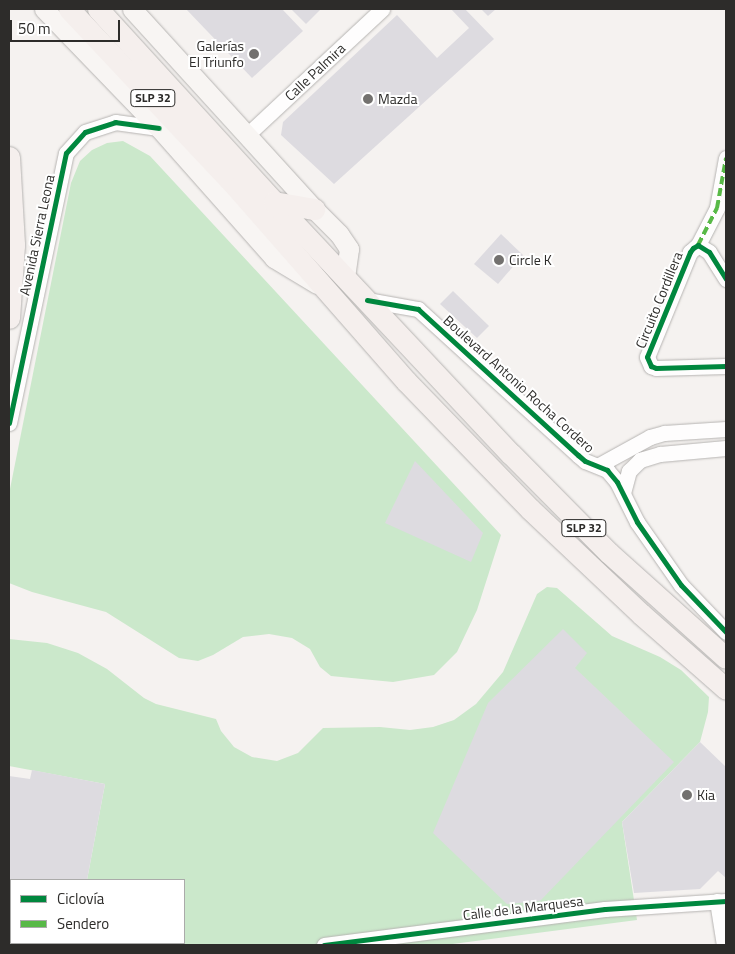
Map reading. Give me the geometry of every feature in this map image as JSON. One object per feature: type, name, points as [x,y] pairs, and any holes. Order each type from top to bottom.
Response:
[{"type":"highway","name":"SLP 32","points":[[69,9],[245,182],[274,202],[511,454],[609,553],[726,658]]},
{"type":"highway","name":"SLP 32","points":[[98,9],[245,182],[323,288],[406,381],[530,509],[704,671],[726,689]]},
{"type":"highway","points":[[9,157],[14,244],[9,318]]},
{"type":"highway","points":[[274,202],[314,209]]},
{"type":"highway","points":[[704,671],[726,705]]},
{"type":"main road","points":[[44,9],[159,128],[274,258],[323,288]]},
{"type":"main road","points":[[132,9],[314,209],[340,234],[349,249],[345,276]]},
{"type":"street","name":"Calle Palmira","points":[[248,136],[382,9]]},
{"type":"street","name":"Avenida Sierra Leona","points":[[9,423],[66,154],[85,132],[115,122],[159,128]]},
{"type":"street","name":"Circuito Cordillera","points":[[726,158],[717,208],[698,245],[690,252],[648,352],[648,362],[651,366],[663,368],[726,366]]},
{"type":"street","name":"Circuito Cordillera","points":[[698,245],[709,252],[726,279]]},
{"type":"street","name":"Boulevard Antonio Rocha Cordero","points":[[367,300],[418,309],[578,455],[591,464],[599,465],[612,476],[623,493],[637,522],[681,585],[726,632]]},
{"type":"street","points":[[599,465],[650,437],[664,433],[726,429]]},
{"type":"street","points":[[623,493],[629,471],[640,460],[660,454],[726,448]]},
{"type":"street","points":[[722,901],[724,945]]},
{"type":"street","name":"Calle de la Marquesa","points":[[324,945],[597,910],[722,901]]},
{"type":"green space","points":[[123,141],[150,156],[501,535],[477,610],[457,652],[434,675],[393,682],[331,676],[320,667],[310,649],[292,638],[269,634],[243,637],[213,655],[198,661],[179,658],[106,612],[32,592],[9,583],[9,494],[71,183],[80,161],[92,150],[107,143]]},
{"type":"green space","points":[[547,587],[557,588],[612,636],[660,657],[681,670],[709,697],[708,712],[700,742],[622,822],[637,920],[445,945],[77,945],[185,944],[185,879],[87,879],[105,784],[9,766],[9,639],[47,643],[78,653],[107,669],[144,698],[156,704],[216,719],[221,731],[234,747],[252,757],[277,761],[298,753],[323,728],[380,727],[410,730],[433,727],[454,720],[476,704],[503,672],[537,594]]},
{"type":"building","name":"Galerías El Triunfo","points":[[186,9],[282,9],[303,31],[252,78]]},
{"type":"building","points":[[291,9],[321,9],[306,24]]},
{"type":"building","name":"Mazda","points":[[451,9],[465,9],[494,39],[334,184],[281,135],[283,122],[397,15],[437,58],[469,28]]},
{"type":"building","points":[[481,9],[496,9],[488,16]]},
{"type":"building","name":"Circle K","points":[[501,234],[523,255],[498,284],[474,264]]},
{"type":"building","points":[[453,291],[489,326],[477,338],[440,304]]},
{"type":"building","points":[[415,461],[483,533],[471,562],[385,523]]},
{"type":"building","points":[[563,629],[587,653],[575,668],[674,762],[540,901],[507,904],[433,833],[488,703]]},
{"type":"building","name":"Kia","points":[[700,742],[726,767],[726,878],[718,871],[700,889],[634,893],[622,822]]},
{"type":"building","points":[[32,770],[105,784],[87,879],[10,879],[10,944],[50,945],[9,945],[9,776],[30,779]]},
{"type":"marked path","points":[[698,245],[717,208],[726,158]]},
{"type":"cycle path","points":[[9,423],[66,153],[85,132],[115,122],[159,128]]},
{"type":"cycle path","points":[[726,279],[709,252],[698,245],[693,248],[647,357],[651,366],[656,368],[726,366]]},
{"type":"cycle path","points":[[367,300],[418,309],[585,461],[607,470],[617,482],[637,522],[681,585],[726,632]]},
{"type":"cycle path","points":[[324,945],[605,909],[726,901]]},
{"type":"place","name":"Galerías El Triunfo","points":[[254,54]]},
{"type":"place","name":"Mazda","points":[[368,99]]},
{"type":"place","name":"Circle K","points":[[499,260]]},
{"type":"place","name":"Kia","points":[[687,795]]}]
